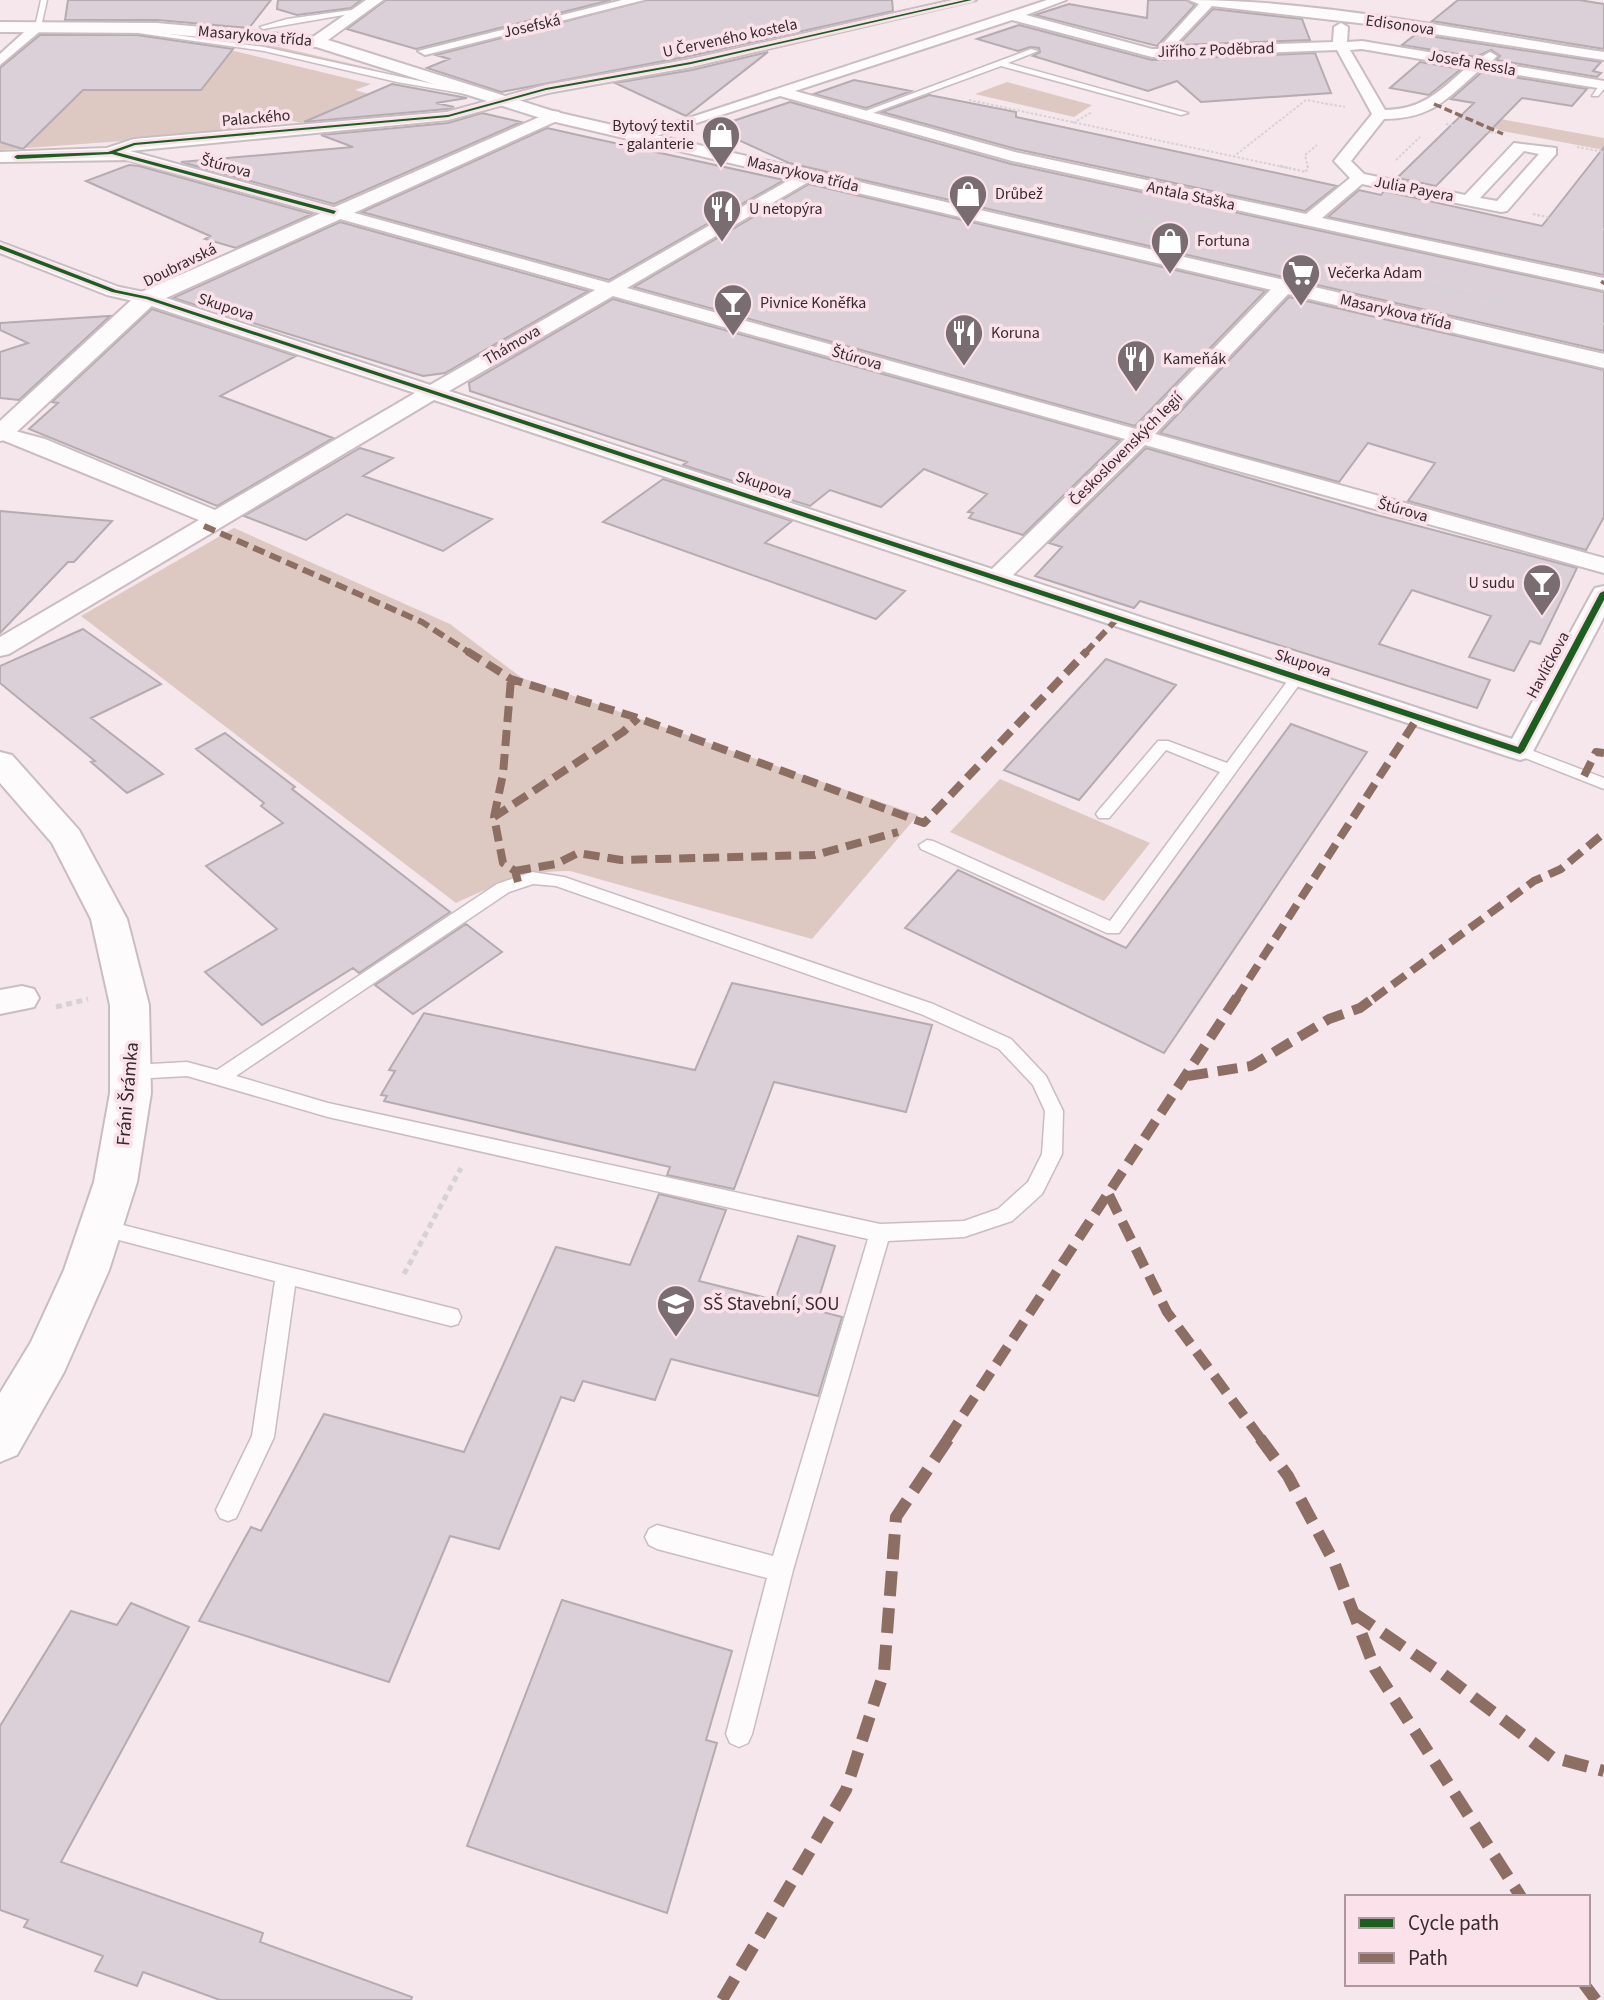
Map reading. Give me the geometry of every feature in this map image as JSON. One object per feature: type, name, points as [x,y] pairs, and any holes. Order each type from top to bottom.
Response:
[{"type":"main road","points":[[316,42],[376,0]]},
{"type":"main road","name":"Masarykova třída","points":[[0,27],[98,27],[219,32],[316,42],[371,55],[466,92],[553,116],[1604,360]]},
{"type":"main road","name":"Doubravská","points":[[1,433],[147,298],[553,116]]},
{"type":"main road","name":"Fráni Šrámka","points":[[0,762],[41,803],[74,843],[98,888],[121,957],[134,1036],[127,1133],[103,1228],[67,1317],[0,1439]]},
{"type":"street","name":"Josefská","points":[[425,51],[638,0]]},
{"type":"street","name":"U Červeného kostela","points":[[497,102],[546,89],[691,63],[970,0]]},
{"type":"street","points":[[1013,0],[1029,10]]},
{"type":"street","points":[[642,136],[1060,0]]},
{"type":"street","points":[[1163,53],[1166,45],[1202,5]]},
{"type":"street","name":"Edisonova","points":[[1202,5],[1341,17],[1604,56]]},
{"type":"street","points":[[1373,8],[1341,17],[1340,44],[1380,114]]},
{"type":"street","name":"Jiřího z Poděbrad","points":[[1013,16],[1144,51],[1163,53],[1340,44]]},
{"type":"street","points":[[0,61],[38,27]]},
{"type":"street","points":[[1380,114],[1398,115],[1427,110],[1478,64],[1513,42]]},
{"type":"street","name":"Josefa Ressla","points":[[1340,44],[1362,45],[1478,64],[1601,88]]},
{"type":"street","name":"Antala Staška","points":[[782,92],[995,152],[1307,222],[1604,284]]},
{"type":"street","name":"Palackého","points":[[8,157],[109,153],[134,144],[448,117],[497,102]]},
{"type":"street","points":[[1307,222],[1366,179],[1342,161],[1380,114]]},
{"type":"street","name":"Julia Payera","points":[[1366,179],[1501,207],[1550,151],[1520,146],[1469,200]]},
{"type":"street","name":"Štúrova","points":[[109,153],[129,155],[1604,566]]},
{"type":"street","points":[[3,175],[8,157]]},
{"type":"street","name":"Thámova","points":[[0,648],[433,391],[809,175]]},
{"type":"street","name":"Skupova","points":[[0,247],[114,291],[147,298],[433,391],[1520,751]]},
{"type":"street","name":"Československých legií","points":[[995,579],[1140,437],[1285,286]]},
{"type":"street","points":[[1,433],[37,444],[216,519]]},
{"type":"street","name":"Havlíčkova","points":[[1520,751],[1604,593]]},
{"type":"lane","points":[[38,27],[44,0]]},
{"type":"lane","points":[[263,27],[289,19],[317,20],[359,11]]},
{"type":"lane","points":[[98,27],[209,40],[285,54],[393,80],[466,92]]},
{"type":"lane","points":[[859,115],[1034,51]]},
{"type":"lane","points":[[1000,63],[1184,113]]},
{"type":"lane","points":[[376,86],[393,80]]},
{"type":"lane","points":[[927,845],[1113,929],[1297,678]]},
{"type":"lane","points":[[1104,814],[1163,744],[1230,770]]},
{"type":"lane","points":[[1520,751],[1604,784]]},
{"type":"lane","points":[[133,1072],[187,1069],[328,1110],[880,1233],[964,1230],[1005,1215],[1035,1188],[1052,1154],[1054,1111],[1040,1082],[1005,1044],[927,1009],[558,881],[532,878],[503,888],[221,1077]]},
{"type":"lane","points":[[103,1228],[452,1317]]},
{"type":"lane","points":[[739,1734],[781,1570],[880,1233]]},
{"type":"lane","points":[[228,1510],[263,1437],[286,1274]]},
{"type":"lane","points":[[657,1537],[781,1570]]},
{"type":"path","points":[[963,99],[1306,172],[1309,170],[1305,155],[1323,140]]},
{"type":"path","points":[[1233,157],[1306,100],[1346,107]]},
{"type":"path","points":[[1366,179],[1427,131]]},
{"type":"path","points":[[950,180],[1023,192],[1604,324]]},
{"type":"path","points":[[1501,207],[1604,229]]},
{"type":"path","points":[[1140,220],[1499,302]]},
{"type":"path","points":[[11,1000],[20,1015],[126,990]]},
{"type":"path","points":[[390,1300],[475,1142]]},
{"type":"shaded area","points":[[185,44],[234,51],[371,84],[355,90],[369,94],[301,123],[281,118],[261,123],[261,131],[0,150],[0,114],[27,90],[201,90]]},
{"type":"shaded area","points":[[266,44],[374,69],[363,70],[261,46]]},
{"type":"shaded area","points":[[1007,82],[1092,105],[1074,117],[975,94]]},
{"type":"shaded area","points":[[1490,117],[1604,138],[1604,150],[1502,131],[1484,124]]},
{"type":"shaded area","points":[[234,528],[450,624],[522,678],[918,815],[812,939],[570,871],[525,876],[498,884],[456,903],[81,616]]},
{"type":"shaded area","points":[[1000,779],[1150,843],[1104,901],[950,832]]},
{"type":"building","points":[[68,0],[271,0],[249,28],[157,20],[65,20]]},
{"type":"building","points":[[278,0],[361,0],[351,8],[297,15],[277,9]]},
{"type":"building","points":[[386,0],[611,0],[416,49],[347,29]]},
{"type":"building","points":[[647,0],[892,0],[893,11],[690,56],[501,92],[427,68],[449,59],[436,55]]},
{"type":"building","points":[[1148,0],[1186,0],[1195,5],[1157,46],[1035,15],[1069,4],[1147,18]]},
{"type":"building","points":[[1458,0],[1579,0],[1604,4],[1604,49],[1432,21]]},
{"type":"building","points":[[1213,9],[1302,19],[1310,40],[1178,45]]},
{"type":"building","points":[[1019,25],[1152,60],[1315,53],[1331,93],[1201,102],[1177,81],[1148,91],[1033,56],[1040,52],[1039,48],[1030,47],[1018,51],[977,39]]},
{"type":"building","points":[[1416,34],[1601,62],[1593,71],[1601,73],[1597,77],[1496,60],[1500,56],[1491,50],[1476,57],[1402,45]]},
{"type":"building","points":[[40,35],[137,35],[233,49],[201,90],[83,90],[23,149],[0,142],[0,68]]},
{"type":"building","points":[[768,52],[686,116],[615,83],[692,70]]},
{"type":"building","points":[[1420,62],[1461,69],[1429,95],[1390,88]]},
{"type":"building","points":[[1482,72],[1587,89],[1572,106],[1522,98],[1436,186],[1397,178],[1474,103],[1451,99]]},
{"type":"building","points":[[854,80],[911,91],[866,108],[814,94]]},
{"type":"building","points":[[392,84],[467,98],[436,103],[454,107],[447,109],[304,122]]},
{"type":"building","points":[[929,95],[1016,112],[1016,117],[1337,186],[1305,211],[1016,149],[882,112]]},
{"type":"building","points":[[790,102],[1011,164],[1604,292],[1604,351],[789,163],[712,128]]},
{"type":"building","points":[[482,113],[521,122],[334,204],[181,162],[353,147],[321,135],[448,123]]},
{"type":"building","points":[[547,128],[784,180],[609,280],[362,212]]},
{"type":"building","points":[[1604,147],[1604,275],[1328,217],[1359,190],[1381,195],[1384,191],[1542,226]]},
{"type":"building","points":[[129,165],[312,214],[236,248],[205,239],[210,236],[86,181]]},
{"type":"building","points":[[809,184],[1265,291],[1135,426],[634,287]]},
{"type":"building","points":[[340,222],[588,291],[445,373],[423,376],[173,298]]},
{"type":"building","points":[[1289,297],[1604,370],[1604,517],[1586,550],[1408,501],[1435,463],[1368,443],[1339,482],[1160,433]]},
{"type":"building","points":[[613,299],[1120,440],[1023,535],[969,518],[973,513],[968,512],[987,494],[924,469],[881,507],[830,490],[810,506],[683,465],[687,462],[470,391],[469,383]]},
{"type":"building","points":[[152,309],[296,356],[220,396],[333,438],[217,506],[29,429],[58,403],[52,402]]},
{"type":"building","points":[[110,316],[19,400],[0,398],[0,352],[28,343],[0,330],[0,323]]},
{"type":"building","points":[[360,448],[393,458],[363,476],[492,519],[443,551],[347,514],[306,540],[244,516]]},
{"type":"building","points":[[1146,448],[1373,514],[1577,568],[1540,644],[1530,641],[1514,671],[1469,657],[1491,616],[1412,590],[1379,644],[1490,680],[1477,708],[1140,601],[1134,608],[1035,576],[1062,547],[1049,543]]},
{"type":"building","points":[[663,479],[792,521],[765,543],[905,591],[876,619],[603,522]]},
{"type":"building","points":[[0,511],[112,521],[74,562],[68,562],[0,633]]},
{"type":"building","points":[[83,629],[161,684],[91,718],[163,774],[127,793],[91,762],[95,761],[0,683],[0,666]]},
{"type":"building","points":[[1106,659],[1176,685],[1079,800],[1004,770]]},
{"type":"building","points":[[1291,724],[1367,752],[1164,1053],[905,928],[958,870],[1126,948]]},
{"type":"building","points":[[225,733],[295,787],[292,789],[450,912],[359,973],[353,968],[262,1025],[205,972],[277,929],[206,866],[283,823],[261,806],[264,803],[196,749]]},
{"type":"building","points":[[466,924],[502,952],[413,1014],[375,985]]},
{"type":"building","points":[[732,983],[932,1025],[906,1112],[774,1082],[734,1189],[667,1175],[670,1167],[384,1101],[387,1096],[381,1095],[395,1071],[389,1070],[424,1013],[695,1070]]},
{"type":"building","name":"SŠ Stavební, SOU","points":[[659,1194],[726,1210],[699,1281],[775,1300],[798,1236],[835,1246],[815,1310],[842,1317],[818,1396],[671,1359],[655,1400],[583,1381],[574,1401],[561,1397],[499,1549],[450,1536],[389,1682],[199,1621],[251,1527],[261,1531],[324,1414],[464,1452],[556,1247],[630,1265]]},
{"type":"building","points":[[562,1600],[732,1651],[706,1740],[717,1743],[667,1913],[467,1846]]},
{"type":"building","points":[[131,1603],[189,1627],[61,1862],[263,1933],[260,1942],[412,1997],[411,2000],[220,2000],[143,1972],[137,1986],[95,1971],[103,1956],[24,1927],[28,1920],[0,1910],[0,1726],[71,1611],[117,1625]]},
{"type":"marked path","points":[[1434,104],[1503,134]]},
{"type":"marked path","points":[[204,526],[422,622],[511,679],[638,718],[924,823],[1117,619]]},
{"type":"marked path","points":[[494,817],[503,774],[511,679]]},
{"type":"marked path","points":[[722,2000],[846,1790],[884,1672],[896,1517],[1188,1076],[1288,915],[1418,717]]},
{"type":"marked path","points":[[518,882],[515,871],[503,863],[494,817],[623,732],[638,718]]},
{"type":"marked path","points":[[1584,776],[1596,752],[1604,753]]},
{"type":"marked path","points":[[515,871],[556,864],[578,853],[621,860],[815,855],[898,832]]},
{"type":"marked path","points":[[1188,1076],[1251,1066],[1329,1019],[1360,1008],[1534,881],[1561,869],[1604,833]]},
{"type":"marked path","points":[[1109,1195],[1167,1312],[1288,1476],[1334,1562],[1375,1669],[1520,1895]]},
{"type":"marked path","points":[[1352,1612],[1443,1674],[1552,1757],[1604,1771]]},
{"type":"marked path","points":[[1586,1986],[1596,2000]]},
{"type":"cycle path","points":[[17,157],[109,153],[134,144],[448,116],[546,89],[691,63],[970,0]]},
{"type":"cycle path","points":[[114,153],[334,212]]},
{"type":"cycle path","points":[[0,247],[114,291],[147,298],[1520,751],[1604,593]]},
{"type":"place","name":"Bytový textil - galanterie","points":[[721,169]]},
{"type":"place","name":"Drůbež","points":[[968,228]]},
{"type":"place","name":"U netopýra","points":[[722,243]]},
{"type":"place","name":"Fortuna","points":[[1170,275]]},
{"type":"place","name":"Večerka Adam","points":[[1301,307]]},
{"type":"place","name":"Pivnice Koněfka","points":[[733,337]]},
{"type":"place","name":"Koruna","points":[[964,367]]},
{"type":"place","name":"Kameňák","points":[[1136,393]]},
{"type":"place","name":"U sudu","points":[[1542,617]]},
{"type":"place","name":"SŠ Stavební, SOU","points":[[676,1338]]}]
